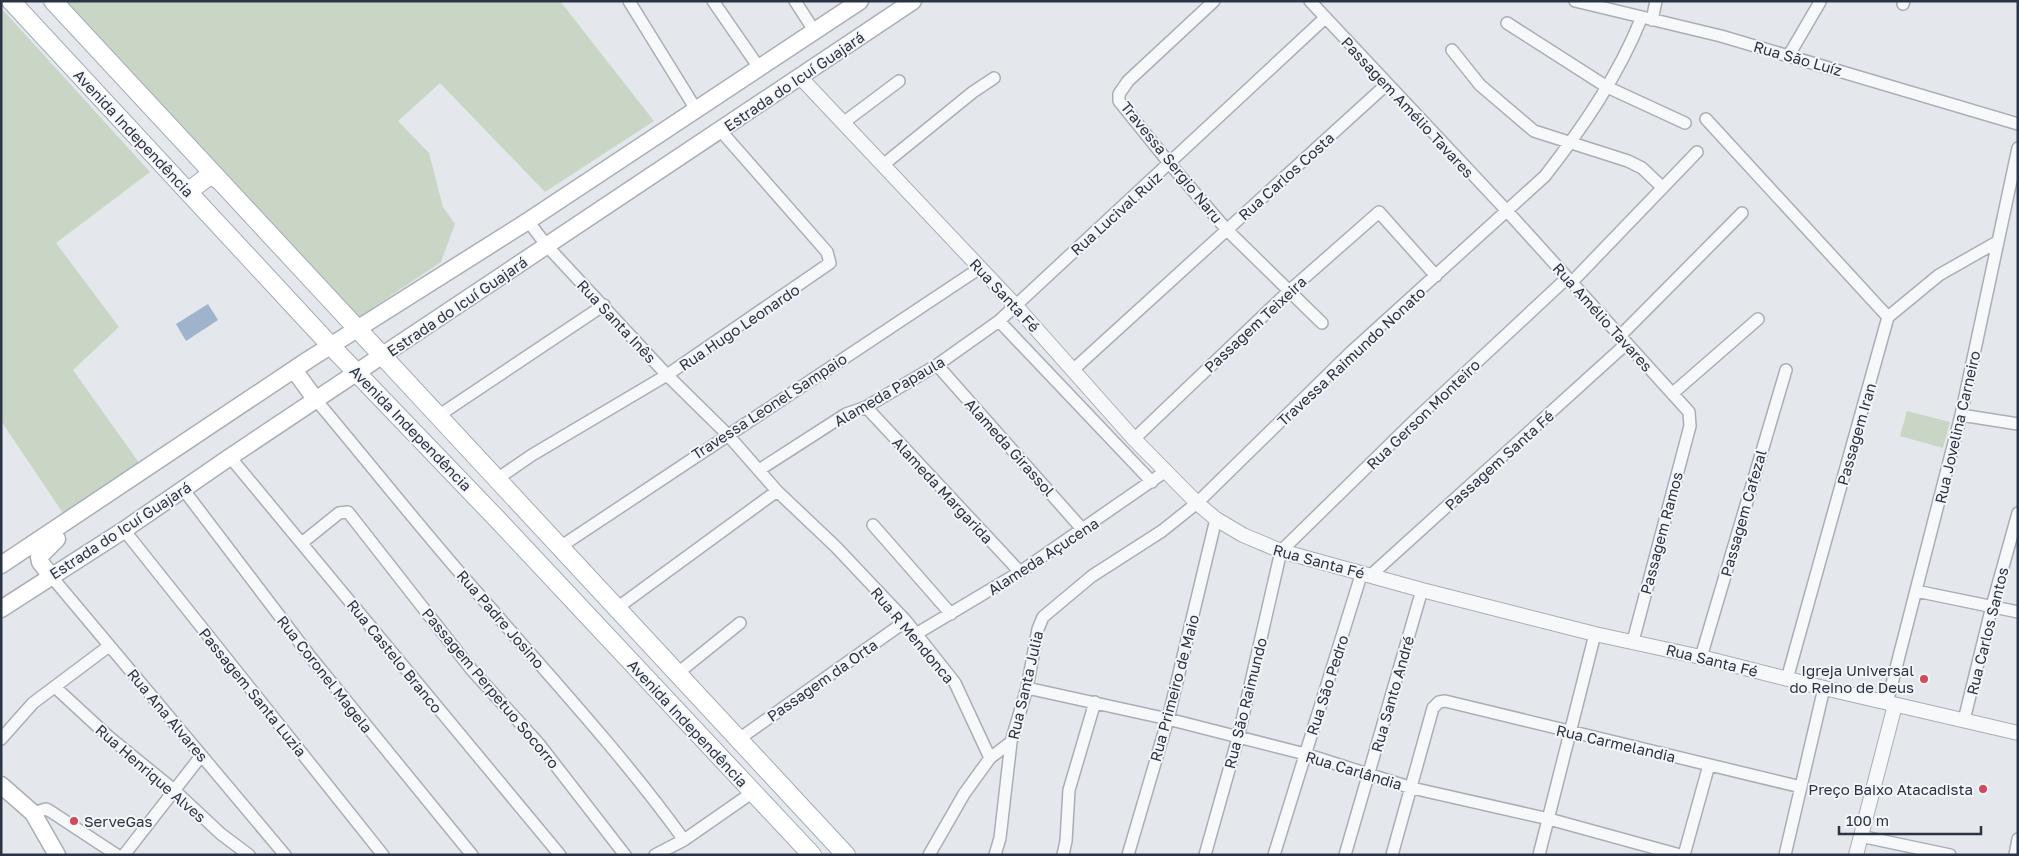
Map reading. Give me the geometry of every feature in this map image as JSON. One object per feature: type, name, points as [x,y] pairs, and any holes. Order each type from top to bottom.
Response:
[{"type":"main road","name":"Avenida Independência","points":[[11,1],[331,346],[499,520],[812,855]]},
{"type":"main road","name":"Avenida Independência","points":[[53,1],[846,855]]},
{"type":"main road","name":"Estrada do Icuí Guajará","points":[[1,565],[294,370],[697,111],[860,1]]},
{"type":"main road","name":"Estrada do Icuí Guajará","points":[[1,609],[124,530],[230,457],[913,1]]},
{"type":"main road","points":[[189,191],[206,178],[213,176],[220,181]]},
{"type":"main road","points":[[294,370],[316,400]]},
{"type":"main road","points":[[499,520],[521,504]]},
{"type":"main road","points":[[51,576],[40,562],[39,557],[42,551],[58,541],[55,530]]},
{"type":"main road","points":[[1,785],[33,813],[57,855]]},
{"type":"street","points":[[629,1],[697,111]]},
{"type":"street","points":[[713,1],[760,69]]},
{"type":"street","points":[[796,1],[815,32]]},
{"type":"street","name":"Travessa Sergio Naru","points":[[1214,1],[1128,81],[1119,94],[1119,101],[1126,112],[1227,230],[1288,292],[1322,323]]},
{"type":"street","name":"Passagem Amélio Tavares","points":[[1310,1],[1507,211]]},
{"type":"street","name":"Rua São Luíz","points":[[1575,1],[1721,36],[2018,124]]},
{"type":"street","name":"Travessa Raimundo Nonato","points":[[1197,503],[1350,353],[1545,176],[1570,144],[1608,87],[1656,1]]},
{"type":"street","points":[[1789,55],[1820,2]]},
{"type":"street","name":"Rua Lucival Ruiz","points":[[1015,305],[1170,164],[1325,18]]},
{"type":"street","points":[[1507,23],[1608,87],[1685,123]]},
{"type":"street","points":[[1452,50],[1480,85],[1534,131],[1628,161],[1642,168],[1662,187]]},
{"type":"street","name":"Rua Santa Fé","points":[[800,77],[1015,305],[1134,438],[1197,503],[1216,519],[1259,544],[1422,590],[1595,634],[1701,657],[2018,733]]},
{"type":"street","points":[[883,166],[973,92],[994,78]]},
{"type":"street","points":[[843,123],[899,82]]},
{"type":"street","name":"Rua Carlos Costa","points":[[1074,370],[1387,84]]},
{"type":"street","points":[[1706,119],[1888,317],[1939,275],[1997,242]]},
{"type":"street","name":"Rua Hugo Leonardo","points":[[497,479],[532,454],[667,375],[830,263],[827,252],[720,130]]},
{"type":"street","name":"Rua Jovelina Carneiro","points":[[1856,855],[1916,591],[1961,415],[2018,148]]},
{"type":"street","name":"Rua Gerson Monteiro","points":[[1281,551],[1418,417],[1569,280],[1697,152]]},
{"type":"street","name":"Rua Amélio Tavares","points":[[1507,211],[1673,393],[1689,412],[1690,426]]},
{"type":"street","name":"Passagem Teixeira","points":[[1134,438],[1288,292],[1379,212],[1436,276]]},
{"type":"street","name":"Passagem Santa Fé","points":[[1367,574],[1623,340],[1742,213]]},
{"type":"street","name":"Rua Santa Inês","points":[[528,221],[547,246],[604,305],[667,375],[727,434],[777,492],[836,548]]},
{"type":"street","name":"Travessa Leonel Sampaio","points":[[560,547],[727,434],[980,268]]},
{"type":"street","points":[[438,416],[604,305]]},
{"type":"street","name":"Alameda Papaula","points":[[759,470],[846,414],[866,407],[937,365],[999,321],[1015,305]]},
{"type":"street","name":"Passagem Iran","points":[[1787,679],[1888,317]]},
{"type":"street","points":[[1673,393],[1758,319]]},
{"type":"street","points":[[999,321],[1152,482]]},
{"type":"street","name":"Alameda Girassol","points":[[937,365],[1084,530]]},
{"type":"street","name":"Passagem Cafezal","points":[[1701,657],[1786,370]]},
{"type":"street","name":"Rua Padre Josino","points":[[316,400],[480,596],[570,697],[650,794],[684,840]]},
{"type":"street","name":"Alameda Margarida","points":[[866,407],[1020,572]]},
{"type":"street","points":[[1961,415],[2018,424]]},
{"type":"street","name":"Passagem Ramos","points":[[1633,642],[1690,426]]},
{"type":"street","name":"Rua Castelo Branco","points":[[230,457],[560,855]]},
{"type":"street","name":"Alameda Açucena","points":[[916,634],[1020,572],[1084,530],[1166,471]]},
{"type":"street","name":"Rua Coronel Magela","points":[[183,489],[313,660],[472,855]]},
{"type":"street","points":[[617,608],[777,492]]},
{"type":"street","name":"Rua Santa Julia","points":[[995,855],[1000,838],[1011,742],[1027,688],[1038,630],[1043,618],[1092,576],[1162,531],[1197,503]]},
{"type":"street","name":"Passagem Perpetuo Socorro","points":[[302,542],[339,513],[348,512],[471,669],[539,744],[625,855]]},
{"type":"street","name":"Rua Carlos Santos","points":[[1964,720],[1992,606],[2018,513]]},
{"type":"street","name":"Rua Primeiro de Maio","points":[[1128,855],[1168,718],[1216,519]]},
{"type":"street","points":[[873,525],[951,614]]},
{"type":"street","name":"Passagem Santa Luzia","points":[[124,530],[383,855]]},
{"type":"street","name":"Rua R Mendonca","points":[[836,548],[906,621],[955,684],[990,758]]},
{"type":"street","name":"Rua São Raimundo","points":[[1205,855],[1238,738],[1281,551]]},
{"type":"street","name":"Rua São Pedro","points":[[1274,855],[1305,754],[1367,574]]},
{"type":"street","name":"Rua Ana Alvares","points":[[51,576],[284,855]]},
{"type":"street","name":"Rua Santo André","points":[[1345,855],[1422,590]]},
{"type":"street","points":[[1916,591],[2018,612]]},
{"type":"street","name":"Passagem da Orta","points":[[739,739],[906,621]]},
{"type":"street","points":[[678,673],[740,623]]},
{"type":"street","points":[[1539,855],[1595,634]]},
{"type":"street","points":[[1,739],[33,703],[56,688],[109,646]]},
{"type":"street","name":"Rua Henrique Alves","points":[[56,688],[108,737],[174,790],[221,834],[249,855]]},
{"type":"street","name":"Rua Carlândia","points":[[1027,688],[1168,718],[1238,738],[1305,754],[1412,788],[1549,819],[1680,855]]},
{"type":"street","points":[[1785,855],[1824,688]]},
{"type":"street","name":"Rua Carmelandia","points":[[1412,788],[1434,708],[1438,702],[1445,701],[1570,733],[1802,787]]},
{"type":"street","points":[[1063,855],[1066,841],[1069,790],[1095,702]]},
{"type":"street","points":[[929,855],[964,794],[990,758],[1011,742]]},
{"type":"street","points":[[124,855],[202,756]]},
{"type":"street","points":[[1684,855],[1709,765]]},
{"type":"street","points":[[1392,855],[1412,788]]},
{"type":"street","points":[[655,855],[684,840],[753,792]]},
{"type":"street","points":[[33,813],[46,809],[117,855]]},
{"type":"street","points":[[1860,836],[1950,855]]},
{"type":"street","points":[[2014,855],[2018,839]]},
{"type":"street","points":[[673,846],[681,855]]},
{"type":"green space","points":[[66,1],[560,1],[654,121],[545,192],[440,83],[398,121],[429,153],[443,207],[455,224],[441,262],[359,317]]},
{"type":"green space","points":[[3,10],[150,172],[56,243],[119,327],[73,370],[140,464],[63,513],[1,421],[1,11]]},
{"type":"green space","points":[[1907,411],[1950,422],[1943,448],[1900,436]]},
{"type":"water","points":[[208,304],[218,320],[186,341],[176,324]]},
{"type":"place","name":"Igreja Universal do Reino de Deus","points":[[1924,679]]},
{"type":"place","name":"Preço Baixo Atacadista","points":[[1983,789]]},
{"type":"place","name":"ServeGas","points":[[74,821]]}]
